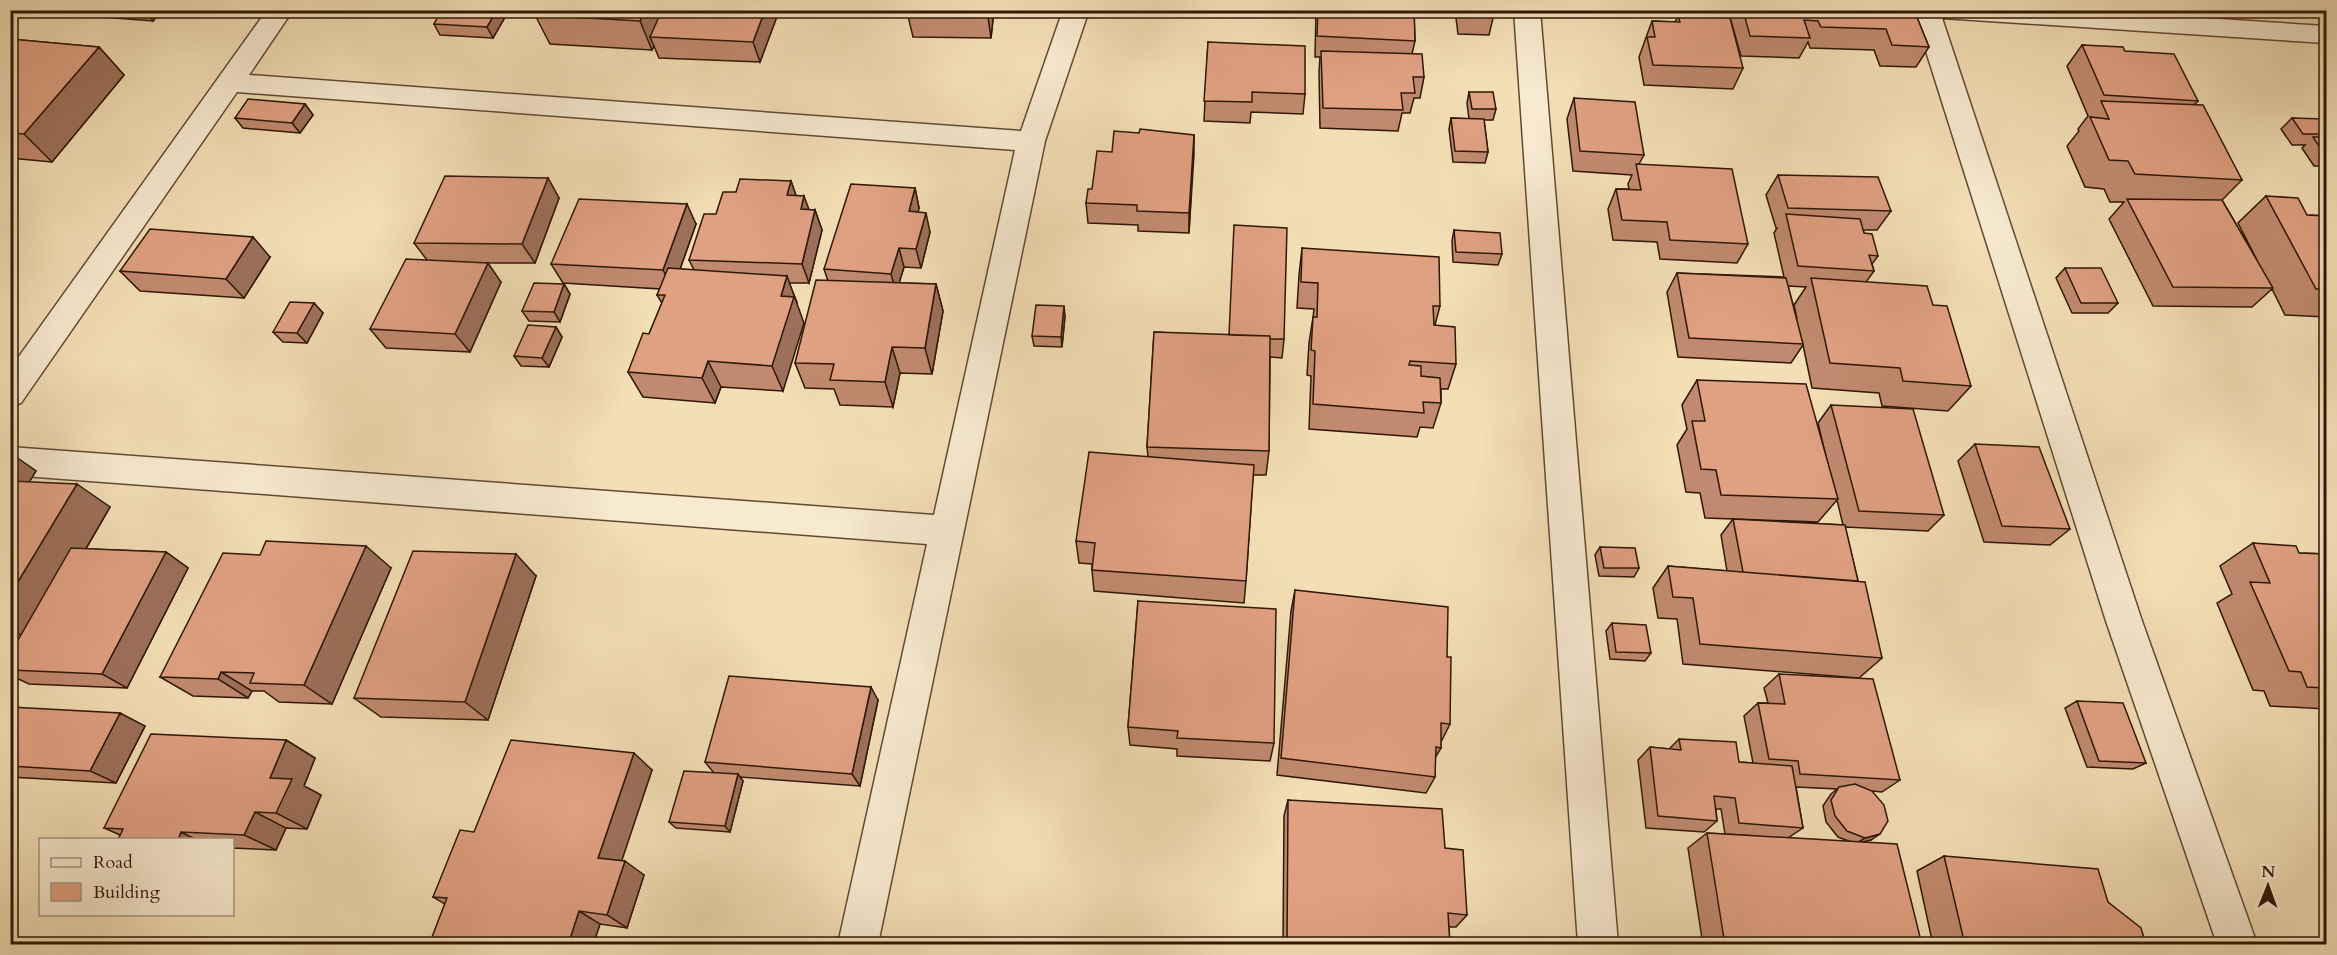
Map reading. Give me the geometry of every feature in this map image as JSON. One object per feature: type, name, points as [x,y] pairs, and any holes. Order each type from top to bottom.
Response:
[{"type":"street","points":[[10,394],[281,10]]},
{"type":"street","points":[[858,945],[1031,141],[1076,10]]},
{"type":"street","points":[[1527,10],[1598,945]]},
{"type":"street","points":[[1926,10],[2124,621],[2237,945]]},
{"type":"street","points":[[1938,10],[2326,34]]},
{"type":"street","points":[[231,83],[1031,141]]},
{"type":"street","points":[[10,460],[948,531]]},
{"type":"building","points":[[442,10],[497,10],[487,27],[434,24]]},
{"type":"building","points":[[538,10],[645,10],[640,21],[535,15]]},
{"type":"building","points":[[662,10],[765,10],[753,42],[650,37]]},
{"type":"building","points":[[910,10],[989,10],[988,17],[908,16]]},
{"type":"building","points":[[1318,10],[1414,10],[1415,41],[1317,36]]},
{"type":"building","points":[[1463,10],[1494,10],[1494,14],[1463,13]]},
{"type":"building","points":[[1743,10],[1914,10],[1929,47],[1892,45],[1886,29],[1821,27],[1818,21],[1804,20],[1810,38],[1750,36]]},
{"type":"building","points":[[1678,16],[1730,18],[1743,68],[1653,65],[1647,37],[1655,37],[1652,21],[1680,22]]},
{"type":"building","points":[[10,39],[99,47],[24,134],[10,133]]},
{"type":"building","points":[[1208,42],[1305,46],[1305,94],[1252,92],[1252,102],[1204,101]]},
{"type":"building","points":[[2082,45],[2123,47],[2125,51],[2174,54],[2198,101],[2104,95]]},
{"type":"building","points":[[1321,51],[1422,54],[1424,77],[1413,77],[1415,93],[1401,93],[1403,110],[1323,108]]},
{"type":"building","points":[[1469,92],[1493,92],[1496,109],[1472,109]]},
{"type":"building","points":[[1574,98],[1635,102],[1644,155],[1580,151]]},
{"type":"building","points":[[248,99],[305,104],[292,123],[235,118]]},
{"type":"building","points":[[2101,101],[2203,105],[2242,180],[2135,174],[2128,161],[2109,160],[2090,117],[2109,119]]},
{"type":"building","points":[[1451,118],[1484,119],[1488,152],[1455,151]]},
{"type":"building","points":[[2292,118],[2324,119],[2326,134],[2303,134]]},
{"type":"building","points":[[1140,129],[1194,135],[1189,213],[1137,211],[1137,205],[1086,203],[1088,189],[1092,189],[1097,151],[1112,152],[1114,131],[1139,133]]},
{"type":"building","points":[[2313,137],[2326,137],[2326,155],[2325,155]]},
{"type":"building","points":[[1636,164],[1732,169],[1748,244],[1670,240],[1667,222],[1622,220],[1616,189],[1641,190]]},
{"type":"building","points":[[1778,175],[1878,177],[1891,211],[1788,208]]},
{"type":"building","points":[[445,176],[548,178],[522,244],[414,243]]},
{"type":"building","points":[[740,179],[791,181],[787,195],[804,196],[801,209],[815,210],[802,264],[689,260],[704,214],[716,214],[723,192],[736,192]]},
{"type":"building","points":[[851,184],[915,188],[909,211],[926,213],[916,249],[899,248],[891,274],[824,269]]},
{"type":"building","points":[[2266,196],[2298,198],[2307,215],[2326,216],[2326,289],[2316,289]]},
{"type":"building","points":[[579,199],[687,204],[663,270],[551,264]]},
{"type":"building","points":[[2127,199],[2222,200],[2273,288],[2173,287]]},
{"type":"building","points":[[1786,214],[1860,219],[1864,233],[1872,234],[1878,256],[1869,255],[1874,271],[1798,266]]},
{"type":"building","points":[[1234,225],[1287,228],[1284,339],[1270,339],[1270,336],[1229,335]]},
{"type":"building","points":[[150,229],[253,237],[226,279],[120,271]]},
{"type":"building","points":[[1454,230],[1500,233],[1502,254],[1456,252]]},
{"type":"building","points":[[1302,248],[1439,257],[1440,306],[1433,306],[1434,325],[1455,327],[1456,364],[1410,361],[1409,365],[1421,366],[1421,376],[1440,378],[1441,403],[1423,402],[1424,413],[1313,404],[1315,351],[1311,350],[1313,317],[1317,317],[1318,283],[1301,282]]},
{"type":"building","points":[[406,259],[488,263],[455,334],[370,329]]},
{"type":"building","points":[[668,268],[787,276],[781,296],[794,297],[772,366],[708,361],[702,378],[628,372],[643,333],[649,334],[665,295],[657,295]]},
{"type":"building","points":[[2065,268],[2101,268],[2118,303],[2081,303]]},
{"type":"building","points":[[1677,273],[1786,278],[1803,344],[1689,338]]},
{"type":"building","points":[[1811,278],[1927,286],[1933,305],[1947,306],[1971,386],[1903,381],[1900,368],[1830,363]]},
{"type":"building","points":[[816,280],[936,284],[925,348],[892,347],[885,382],[830,380],[834,364],[795,363]]},
{"type":"building","points":[[534,283],[564,284],[554,312],[522,311]]},
{"type":"building","points":[[290,302],[314,303],[297,333],[273,332]]},
{"type":"building","points":[[1036,305],[1064,306],[1061,337],[1032,336]]},
{"type":"building","points":[[528,325],[556,327],[542,358],[514,356]]},
{"type":"building","points":[[1154,332],[1270,336],[1269,451],[1147,447]]},
{"type":"building","points":[[1697,380],[1806,384],[1838,499],[1721,495],[1716,470],[1701,469],[1692,421],[1705,421]]},
{"type":"building","points":[[1831,405],[1913,409],[1944,515],[1859,511]]},
{"type":"building","points":[[1975,444],[2039,447],[2070,529],[2002,526]]},
{"type":"building","points":[[1089,452],[1254,465],[1246,581],[1092,570],[1095,543],[1076,541]]},
{"type":"building","points":[[10,481],[77,484],[10,595]]},
{"type":"building","points":[[1733,519],[1845,525],[1858,581],[1743,572]]},
{"type":"building","points":[[266,541],[366,546],[304,685],[250,683],[254,673],[221,672],[218,679],[160,677],[223,553],[260,555]]},
{"type":"building","points":[[2253,543],[2296,546],[2299,553],[2326,554],[2326,688],[2307,687],[2301,672],[2289,671],[2250,582],[2270,583]]},
{"type":"building","points":[[1600,547],[1635,548],[1639,568],[1604,568]]},
{"type":"building","points":[[71,548],[166,552],[102,674],[10,670],[10,654]]},
{"type":"building","points":[[413,551],[516,554],[465,702],[354,698]]},
{"type":"building","points":[[1668,566],[1865,582],[1882,658],[1700,644],[1693,598],[1673,597]]},
{"type":"building","points":[[1295,590],[1448,607],[1447,657],[1451,657],[1450,724],[1441,723],[1441,748],[1436,747],[1435,777],[1281,758]]},
{"type":"building","points":[[1138,601],[1276,609],[1274,743],[1177,738],[1178,731],[1128,727]]},
{"type":"building","points":[[1612,623],[1646,625],[1651,653],[1616,652]]},
{"type":"building","points":[[1779,674],[1873,679],[1900,780],[1800,774],[1798,761],[1769,759],[1758,703],[1785,704]]},
{"type":"building","points":[[729,676],[871,687],[852,774],[705,762]]},
{"type":"building","points":[[2077,701],[2123,703],[2146,763],[2099,761]]},
{"type":"building","points":[[10,707],[120,713],[90,771],[10,766]]},
{"type":"building","points":[[151,734],[286,740],[270,778],[292,779],[276,813],[255,812],[244,835],[181,832],[179,838],[119,838],[123,829],[104,828]]},
{"type":"building","points":[[1679,739],[1736,742],[1739,762],[1792,766],[1803,828],[1739,823],[1735,798],[1714,796],[1717,821],[1658,816],[1650,747],[1681,750]]},
{"type":"building","points":[[511,740],[634,753],[598,858],[625,861],[607,915],[579,911],[568,945],[429,945],[447,898],[433,897],[460,830],[474,832]]},
{"type":"building","points":[[684,771],[738,774],[725,826],[669,822]]},
{"type":"building","points":[[1855,784],[1872,791],[1884,805],[1888,821],[1880,834],[1865,838],[1847,831],[1835,816],[1831,800],[1839,787]]},
{"type":"building","points":[[1288,800],[1442,809],[1445,848],[1463,850],[1467,915],[1448,913],[1450,945],[1287,945]]},
{"type":"building","points":[[1707,833],[1897,844],[1922,945],[1725,945]]},
{"type":"building","points":[[1944,856],[2098,869],[2108,902],[2141,928],[2146,945],[1965,945]]}]
